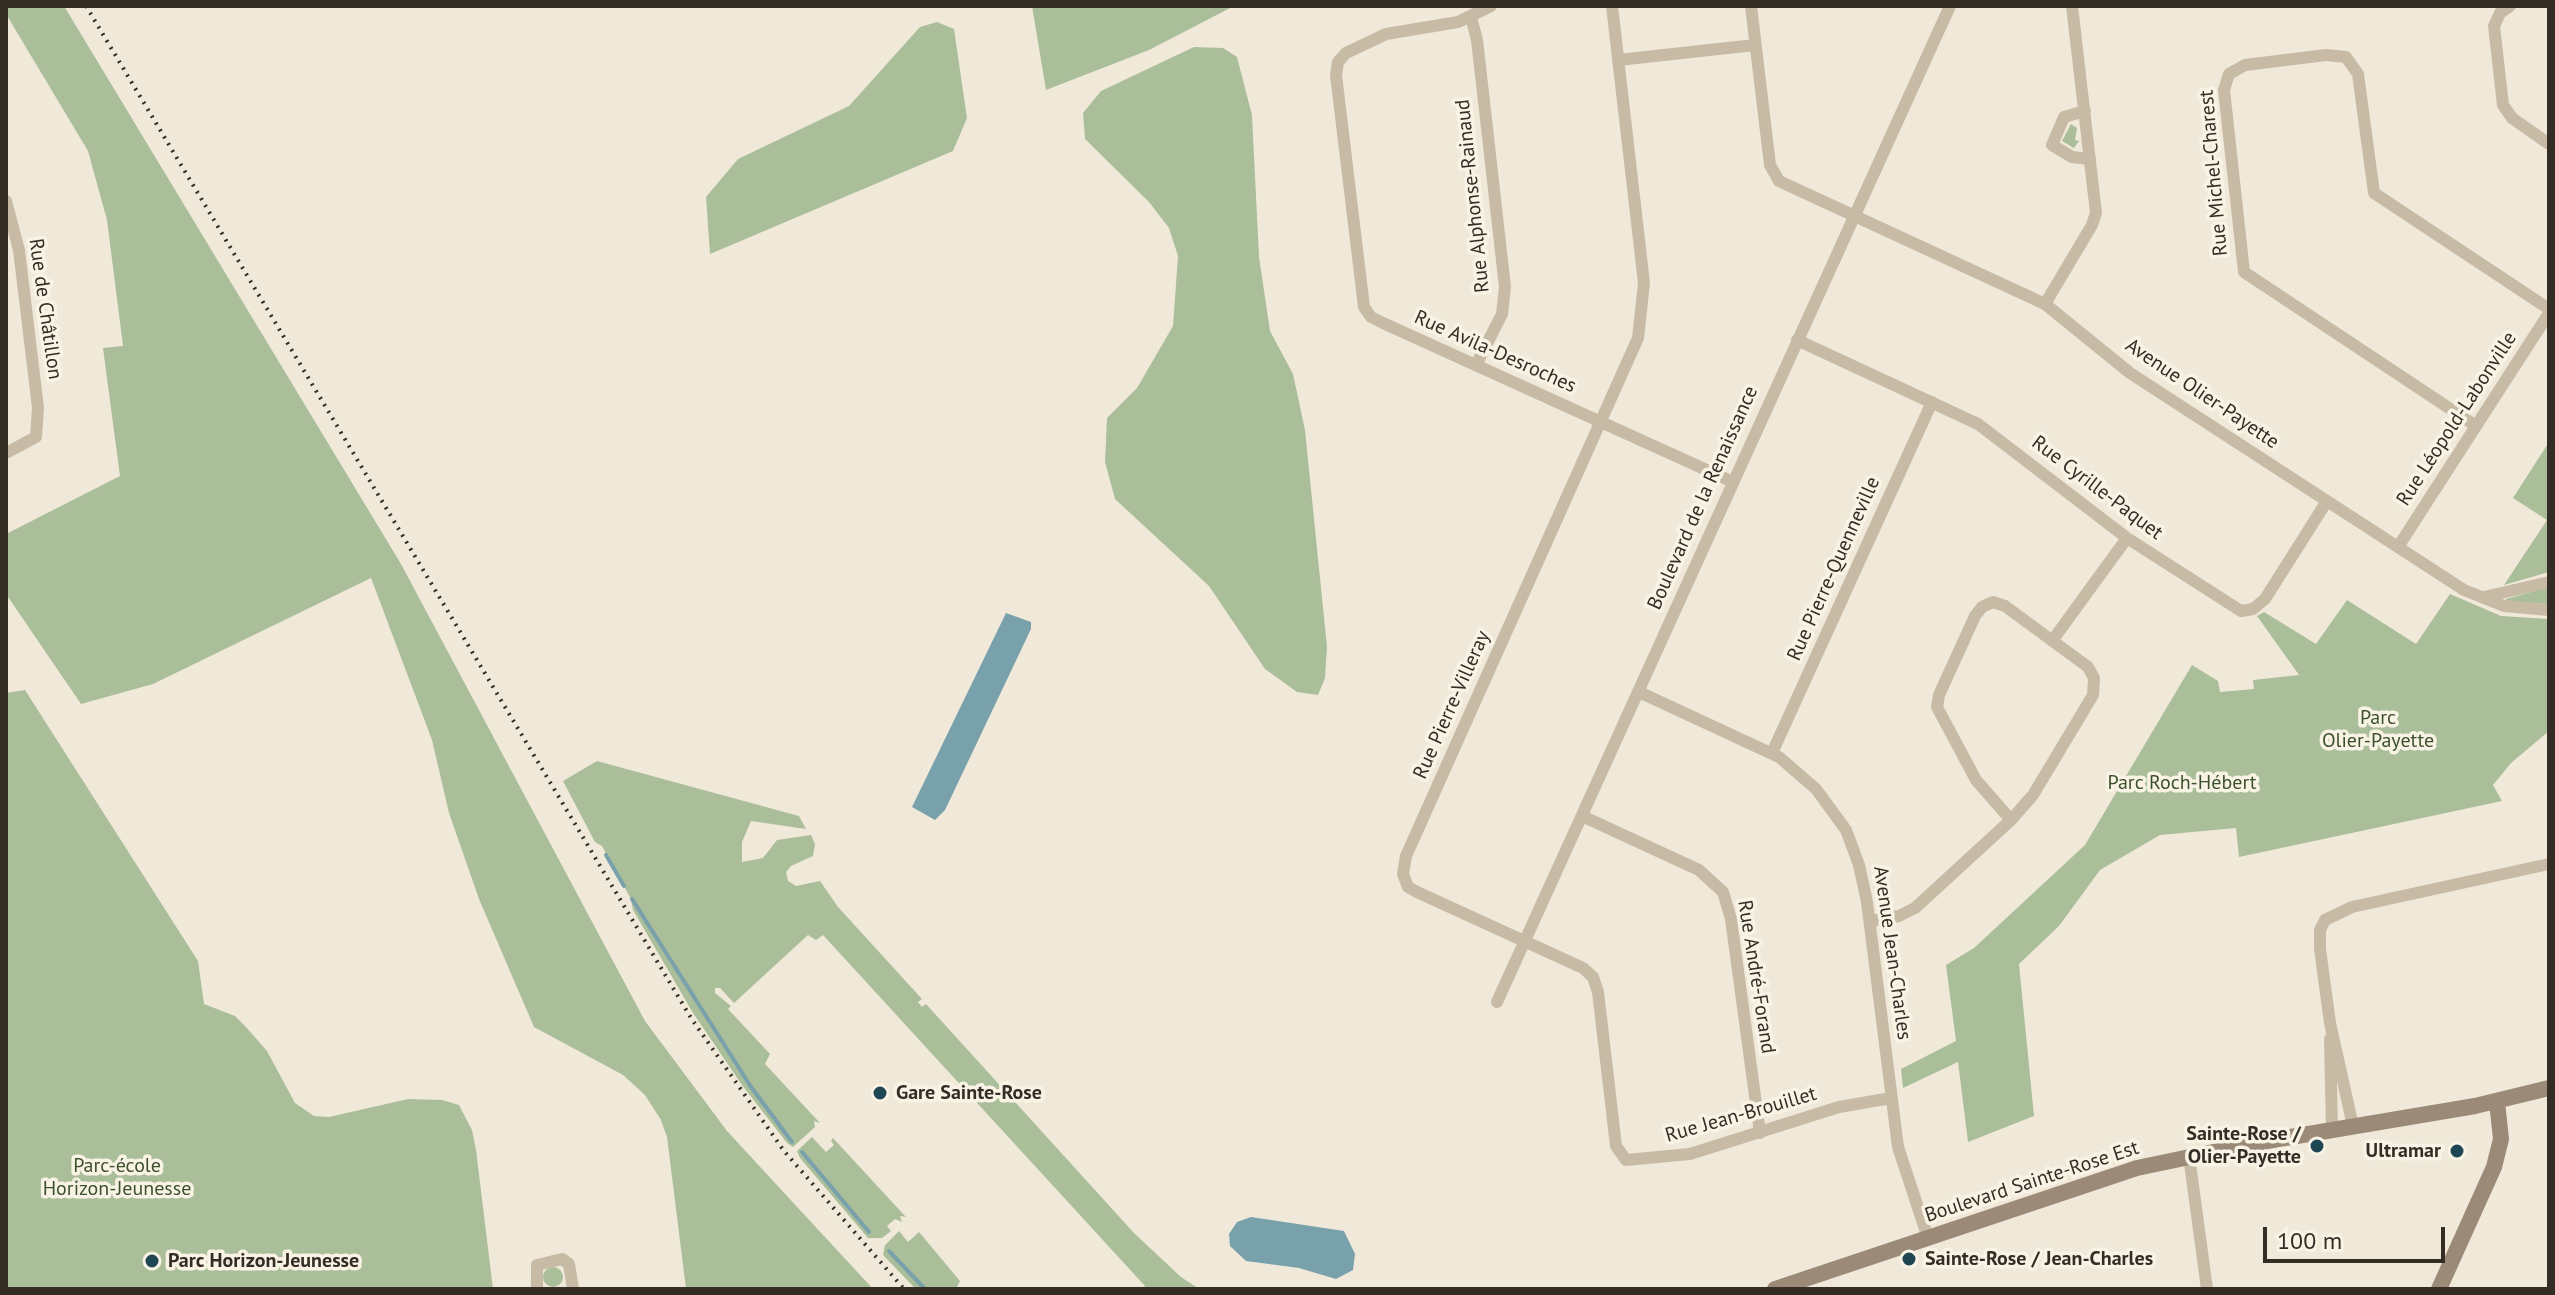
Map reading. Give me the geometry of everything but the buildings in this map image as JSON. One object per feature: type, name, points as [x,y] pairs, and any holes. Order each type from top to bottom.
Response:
[{"type":"street","name":"Rue Avila-Desroches","points":[[1491,6],[1471,17],[1399,30],[1374,38],[1343,55],[1336,75],[1364,307],[1374,319],[1733,482]]},
{"type":"street","points":[[1602,422],[1635,347],[1644,296],[1612,6]]},
{"type":"street","points":[[1618,60],[1755,45],[1751,6]]},
{"type":"street","points":[[2045,304],[2094,220],[2072,6]]},
{"type":"street","points":[[2510,6],[2500,13],[2494,26],[2503,105],[2512,118],[2549,144]]},
{"type":"street","name":"Boulevard de la Renaissance","points":[[1497,1002],[1945,8]]},
{"type":"street","name":"Rue Alphonse-Rainaud","points":[[1471,17],[1477,40],[1505,287],[1502,314],[1476,365]]},
{"type":"street","name":"Avenue Olier-Payette","points":[[1755,45],[1772,173],[1784,184],[2045,304],[2130,373],[2398,547],[2481,597],[2517,609],[2549,610]]},
{"type":"street","name":"Rue Michel-Charest","points":[[2476,426],[2244,272],[2224,90],[2229,74],[2245,65],[2326,55],[2346,57],[2358,74],[2374,193],[2549,311]]},
{"type":"street","points":[[2085,111],[2064,117],[2052,145],[2072,157],[2090,159]]},
{"type":"street","name":"Rue de Châtillon","points":[[6,201],[19,250],[38,408],[36,437],[6,453]]},
{"type":"street","name":"Rue Léopold-Labonville","points":[[2398,547],[2549,311]]},
{"type":"street","name":"Rue Cyrille-Paquet","points":[[1797,340],[1932,402],[1989,432],[2127,538],[2224,602],[2245,611],[2265,599],[2327,501]]},
{"type":"street","name":"Rue Pierre-Quenneville","points":[[1772,753],[1932,402]]},
{"type":"street","name":"Rue Pierre-Villeray","points":[[1525,942],[1412,889],[1404,879],[1403,866],[1602,422]]},
{"type":"street","points":[[2052,641],[2127,538]]},
{"type":"street","points":[[2481,597],[2512,593],[2549,582]]},
{"type":"street","points":[[1870,921],[1899,916],[1915,908],[2011,820],[2033,795],[2094,690],[2091,671],[2001,604],[1985,604],[1975,616],[1937,699],[1941,718],[1976,780],[2011,820]]},
{"type":"street","name":"Avenue Jean-Charles","points":[[1639,692],[1772,753],[1808,781],[1841,822],[1859,865],[1870,921],[1900,1155],[1928,1238]]},
{"type":"street","name":"Rue André-Forand","points":[[1582,816],[1699,870],[1723,892],[1731,919],[1760,1133]]},
{"type":"street","points":[[2353,1126],[2330,1023],[2320,942],[2322,924],[2332,913],[2549,864]]},
{"type":"street","name":"Rue Jean-Brouillet","points":[[1525,942],[1583,968],[1597,984],[1616,1146],[1621,1156],[1638,1161],[1685,1155],[1850,1104],[1891,1098]]},
{"type":"street","points":[[2330,1023],[2332,1130]]},
{"type":"street","name":"Boulevard Sainte-Rose Est","points":[[1775,1289],[2111,1174],[2189,1156],[2497,1102],[2549,1088]]},
{"type":"street","points":[[2439,1289],[2494,1167],[2501,1139],[2497,1102]]},
{"type":"street","points":[[2189,1156],[2207,1289]]},
{"type":"street","points":[[537,1289],[537,1265],[562,1259],[569,1264],[573,1289]]},
{"type":"green space","points":[[6,6],[64,6],[401,564],[645,1021],[727,1131],[873,1289],[686,1289],[667,1137],[661,1120],[645,1095],[623,1075],[534,1027],[479,899],[449,813],[432,740],[371,578],[153,684],[81,704],[6,594],[6,534],[120,476],[103,348],[123,346],[107,220],[88,151],[6,14]]},
{"type":"green space","points":[[1032,6],[1234,6],[1149,50],[1046,90]]},
{"type":"green space","points":[[937,22],[954,29],[967,118],[953,151],[710,254],[706,197],[738,159],[849,106],[920,27]]},
{"type":"green space","points":[[1194,47],[1223,48],[1237,57],[1252,115],[1259,257],[1270,331],[1293,374],[1305,430],[1327,647],[1325,678],[1318,695],[1297,692],[1265,669],[1209,586],[1115,499],[1105,462],[1107,418],[1137,388],[1173,326],[1178,256],[1169,228],[1149,202],[1085,139],[1083,113],[1101,91]]},
{"type":"green space","points":[[2071,124],[2077,128],[2075,140],[2079,141],[2074,148],[2062,141]]},
{"type":"green space","points":[[2549,442],[2549,572],[2504,585],[2547,520],[2513,498]]},
{"type":"green space","points":[[2549,587],[2549,604],[2506,602],[2506,599]]},
{"type":"green space","name":"Parc Olier-Payette","points":[[2450,594],[2501,616],[2549,619],[2549,731],[2511,763],[2493,785],[2502,801],[2239,857],[2236,828],[2160,835],[2100,870],[2059,926],[2019,964],[2034,1116],[1968,1142],[1958,1062],[1903,1088],[1901,1069],[1956,1041],[1946,965],[1974,948],[2085,845],[2192,665],[2218,681],[2220,692],[2254,689],[2253,680],[2299,675],[2257,616],[2264,612],[2316,644],[2347,600],[2416,644]]},
{"type":"green space","name":"Parc-école Horizon-Jeunesse","points":[[25,690],[198,961],[204,1004],[235,1016],[246,1027],[267,1051],[295,1103],[314,1116],[329,1117],[408,1099],[442,1100],[459,1105],[472,1130],[476,1150],[493,1289],[6,1289],[6,693]]},
{"type":"green space","points":[[597,761],[799,816],[806,829],[751,821],[742,842],[742,862],[763,858],[777,840],[811,835],[815,844],[813,856],[791,866],[786,872],[788,881],[796,886],[820,881],[838,907],[922,999],[918,1002],[922,1007],[926,1004],[1134,1233],[1181,1277],[1199,1289],[1142,1289],[1145,1286],[823,935],[816,940],[808,935],[734,1003],[720,988],[715,988],[715,993],[731,1006],[728,1009],[770,1054],[765,1064],[820,1123],[814,1121],[815,1127],[793,1147],[787,1143],[742,1085],[693,1013],[563,781]]},
{"type":"green space","points":[[812,1137],[826,1152],[834,1145],[831,1141],[833,1138],[906,1217],[900,1216],[902,1222],[895,1219],[887,1226],[891,1231],[882,1238],[868,1238],[800,1158],[797,1151]]},
{"type":"green space","points":[[899,1231],[908,1242],[919,1232],[960,1281],[956,1289],[916,1289],[910,1283],[883,1255],[885,1245]]},
{"type":"green space","points":[[553,1267],[560,1270],[563,1277],[560,1284],[553,1287],[546,1284],[543,1277],[546,1270]]},
{"type":"water","points":[[1006,613],[1031,622],[1031,629],[945,810],[935,820],[912,807]]},
{"type":"water","points":[[1251,1217],[1344,1231],[1355,1254],[1353,1270],[1336,1279],[1299,1268],[1246,1261],[1230,1246],[1229,1234],[1237,1222]]},
{"type":"waterway","points":[[606,855],[624,886]]},
{"type":"waterway","points":[[632,899],[751,1087],[792,1142]]},
{"type":"waterway","points":[[802,1152],[869,1232]]},
{"type":"waterway","points":[[889,1251],[925,1289]]},
{"type":"railway","points":[[86,6],[691,1018],[784,1151],[904,1289]]},
{"type":"place","name":"Gare Sainte-Rose","points":[[880,1093]]},
{"type":"place","name":"Sainte-Rose / Olier-Payette","points":[[2317,1146]]},
{"type":"place","name":"Ultramar","points":[[2457,1151]]},
{"type":"place","name":"Sainte-Rose / Jean-Charles","points":[[1909,1259]]},
{"type":"place","name":"Parc Horizon-Jeunesse","points":[[152,1261]]},
{"type":"park label","name":"Parc Roch-Hébert","points":[[2182,783]]}]
